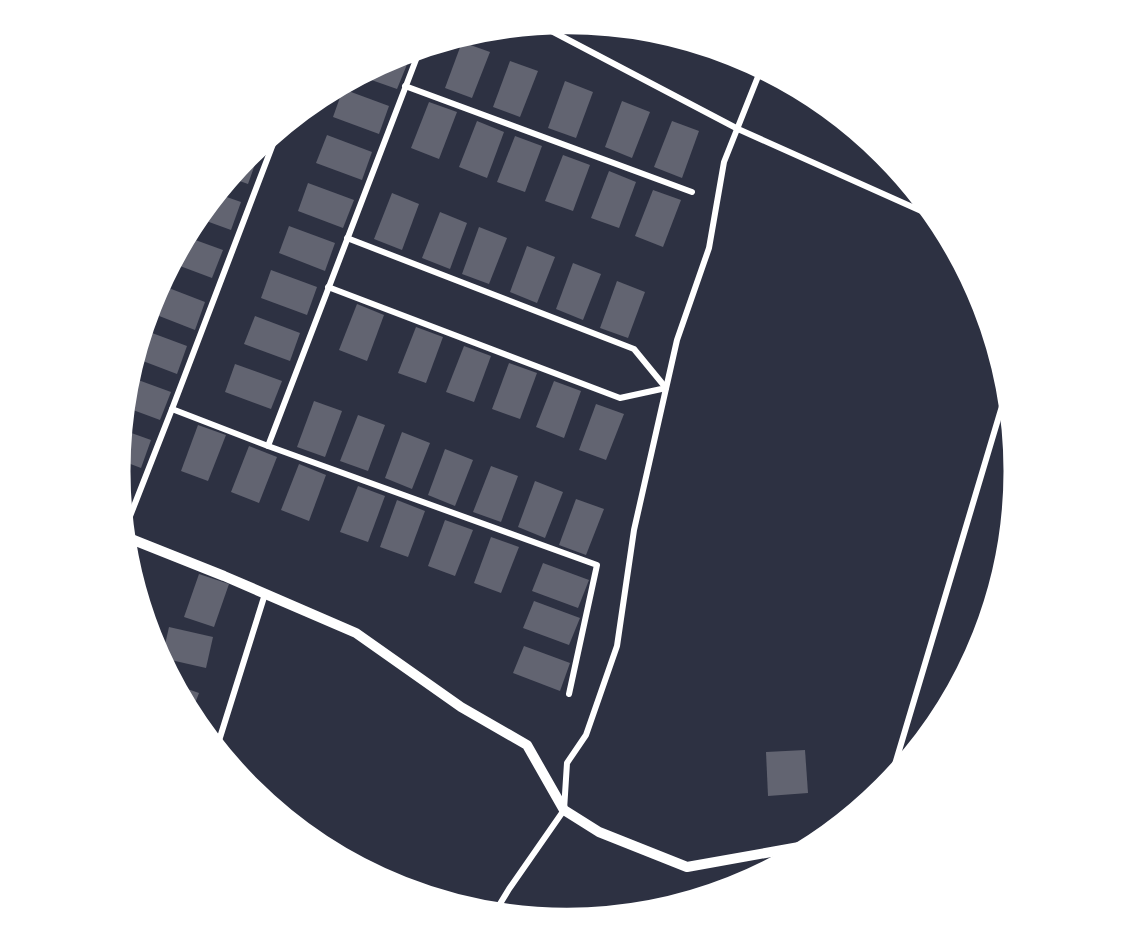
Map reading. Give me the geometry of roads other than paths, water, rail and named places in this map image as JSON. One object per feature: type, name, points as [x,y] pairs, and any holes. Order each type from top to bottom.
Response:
[{"type":"street","points":[[556,33],[738,129],[919,209]]},
{"type":"street","points":[[267,446],[416,60]]},
{"type":"street","points":[[500,904],[564,810],[567,763],[586,735],[617,646],[634,530],[677,340],[709,248],[724,162],[758,77]]},
{"type":"street","points":[[405,86],[692,192]]},
{"type":"street","points":[[131,513],[271,149]]},
{"type":"street","points":[[347,238],[634,349],[666,388]]},
{"type":"street","points":[[328,287],[620,398],[666,388]]},
{"type":"street","points":[[172,409],[267,446],[597,565],[568,694]]},
{"type":"street","points":[[896,761],[1001,409]]},
{"type":"street","points":[[135,541],[356,633],[461,707],[527,745],[564,810],[599,832],[687,867],[788,849]]},
{"type":"street","points":[[220,738],[265,594]]}]
